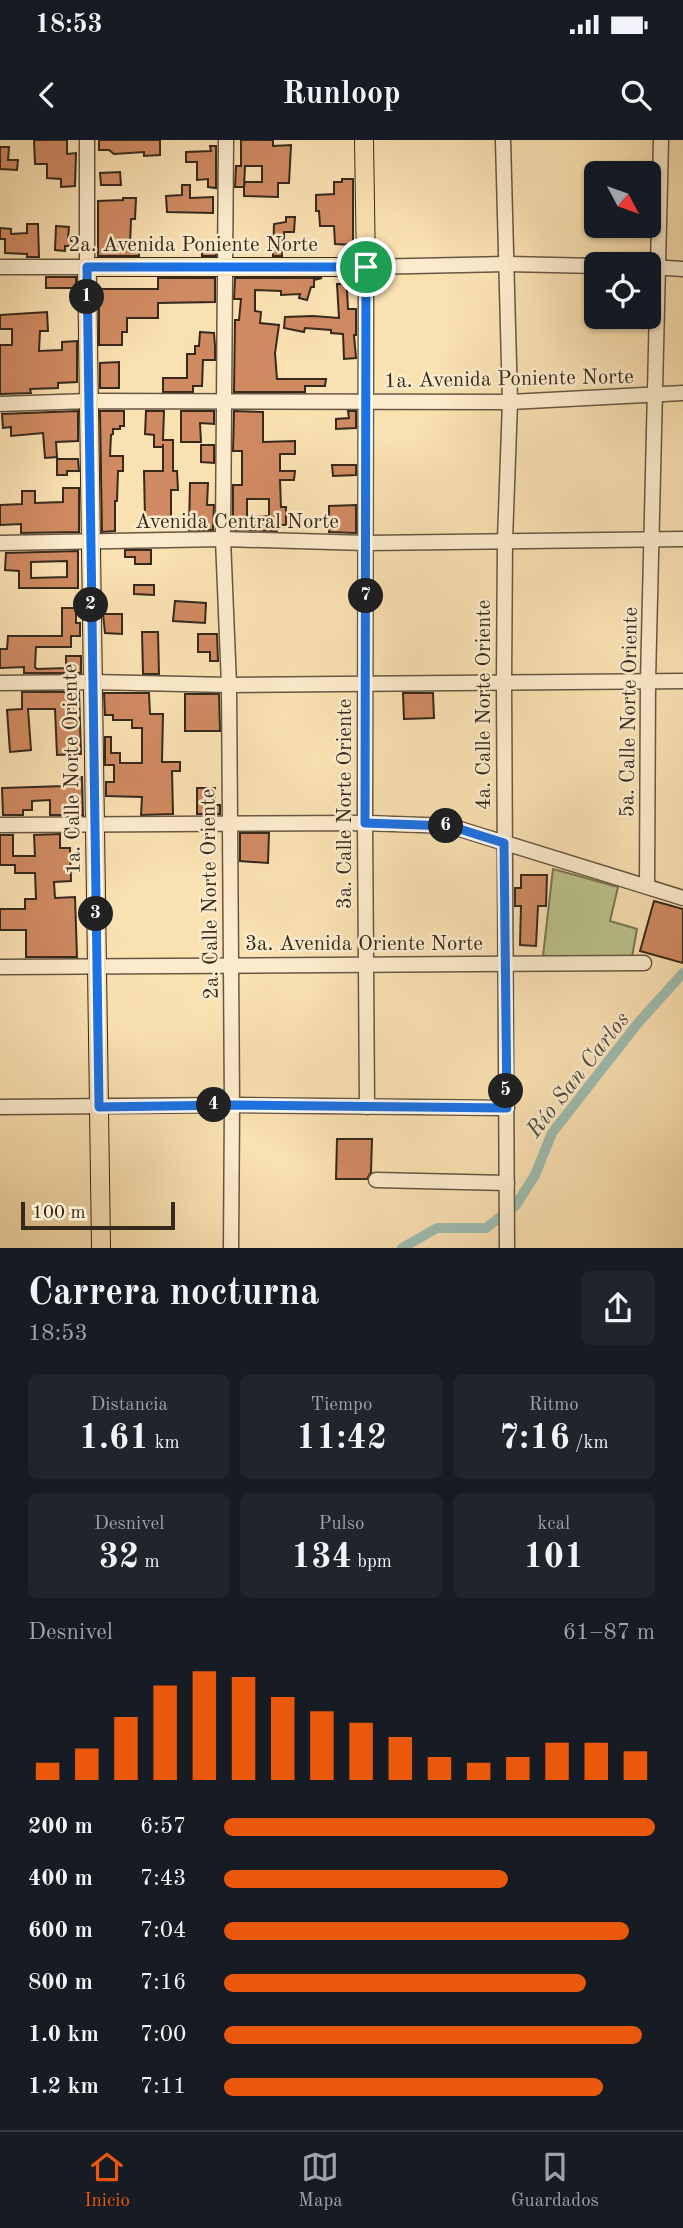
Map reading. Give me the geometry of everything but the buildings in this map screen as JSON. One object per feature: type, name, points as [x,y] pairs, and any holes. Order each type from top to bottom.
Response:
[{"type":"main road","points":[[364,140],[366,267]]},
{"type":"main road","name":"2a. Avenida Poniente Norte","points":[[87,267],[366,267]]},
{"type":"main road","name":"1a. Calle Norte Oriente","points":[[87,267],[101,1248]]},
{"type":"street","points":[[87,140],[87,267]]},
{"type":"street","name":"2a. Calle Norte Oriente","points":[[226,140],[223,539],[229,685],[231,1248]]},
{"type":"street","name":"4a. Calle Norte Oriente","points":[[503,140],[510,402],[504,682],[507,1248]]},
{"type":"street","name":"5a. Calle Norte Oriente","points":[[655,252],[661,140]]},
{"type":"street","name":"2a. Avenida Poniente Norte","points":[[366,267],[507,264],[584,266]]},
{"type":"street","name":"2a. Avenida Poniente Norte","points":[[0,267],[87,267]]},
{"type":"street","name":"3a. Calle Norte Oriente","points":[[366,267],[367,1107]]},
{"type":"street","points":[[661,267],[683,269]]},
{"type":"street","name":"5a. Calle Norte Oriente","points":[[647,886],[654,329]]},
{"type":"street","name":"1a. Avenida Poniente Norte","points":[[0,404],[89,401],[510,402],[683,393]]},
{"type":"street","name":"Avenida Central Norte","points":[[0,543],[223,539],[366,543],[683,539]]},
{"type":"street","points":[[0,683],[229,685],[683,681]]},
{"type":"street","points":[[0,825],[365,823],[450,826],[683,898]]},
{"type":"street","name":"3a. Avenida Oriente Norte","points":[[0,967],[645,963]]},
{"type":"street","points":[[0,1107],[232,1105],[507,1108]]},
{"type":"street","points":[[376,1180],[507,1183]]},
{"type":"green space","points":[[553,869],[618,887],[610,921],[637,929],[632,957],[543,956]]},
{"type":"waterway","name":"Río San Carlos","points":[[402,1248],[437,1228],[486,1228],[516,1205],[535,1175],[552,1133],[638,1023],[683,973]]},
{"type":"route","points":[[87,267],[366,267],[365,823],[450,826],[504,843],[507,1108],[232,1105],[99,1107],[87,267]]}]
